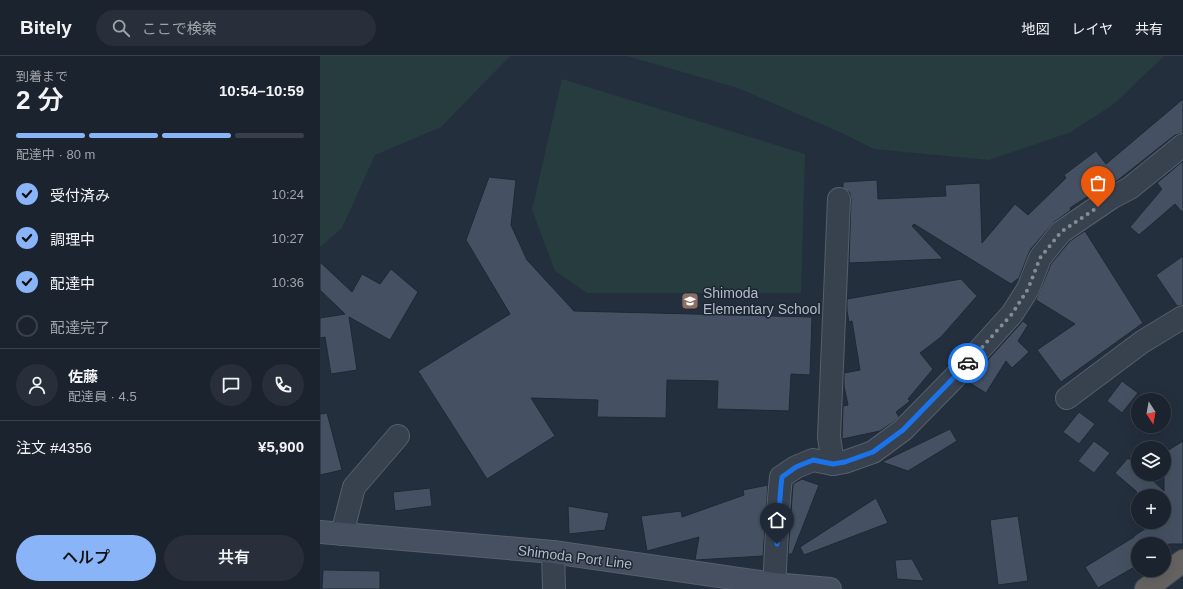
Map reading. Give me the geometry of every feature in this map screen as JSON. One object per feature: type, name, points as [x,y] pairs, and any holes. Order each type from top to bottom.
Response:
[{"type":"highway","points":[[1146,589],[1183,561]]},
{"type":"main road","name":"Shimoda Port Line","points":[[320,532],[554,552],[774,586],[830,589]]},
{"type":"street","points":[[774,586],[779,520],[778,508],[782,477],[796,467],[813,460],[833,464],[845,462],[873,452],[903,430],[953,379],[1012,314],[1028,289],[1040,258],[1061,232],[1111,198],[1130,188],[1183,145]]},
{"type":"street","points":[[833,464],[829,437],[839,199]]},
{"type":"street","points":[[1067,398],[1142,342],[1183,317]]},
{"type":"street","points":[[342,534],[354,488],[398,436]]},
{"type":"street","points":[[554,552],[554,589]]},
{"type":"green space","points":[[320,56],[510,56],[441,127],[375,155],[342,228],[320,247]]},
{"type":"green space","points":[[627,56],[1164,56],[1114,104],[1071,132],[989,160],[874,149],[842,133],[738,88]]},
{"type":"green space","points":[[562,79],[805,154],[801,293],[587,293],[555,271],[532,210]]},
{"type":"building","points":[[1183,99],[1183,133],[1175,135],[1118,180],[1100,190],[1099,189],[1070,208],[1071,210],[1054,222],[1030,250],[1019,278],[1011,284],[914,224],[912,226],[943,259],[849,263],[851,200],[850,193],[843,188],[843,182],[877,180],[878,199],[946,196],[945,185],[980,183],[982,243],[1015,204],[1028,215],[1066,178],[1064,175],[1096,151],[1106,164]]},
{"type":"building","points":[[1183,161],[1183,213],[1175,204],[1139,235],[1130,227],[1162,189],[1157,183]]},
{"type":"building","points":[[489,177],[516,180],[511,225],[527,260],[574,311],[812,317],[810,375],[791,374],[789,411],[717,409],[718,381],[667,380],[666,418],[597,417],[598,400],[531,398],[555,436],[487,479],[418,371],[510,314],[466,240]]},
{"type":"building","points":[[1085,231],[1143,323],[1061,382],[1037,350],[1075,324],[1036,300],[1051,264],[1070,241]]},
{"type":"building","points":[[1183,256],[1183,305],[1177,306],[1156,275]]},
{"type":"building","points":[[320,262],[352,292],[362,274],[380,284],[391,269],[418,292],[390,340],[349,317],[357,370],[331,374],[325,337],[320,338],[320,318],[345,314],[320,290]]},
{"type":"building","points":[[961,279],[977,296],[941,337],[920,353],[933,369],[908,399],[910,401],[896,412],[899,417],[880,431],[842,439],[843,406],[848,405],[844,386],[844,373],[860,370],[852,321],[849,322],[847,299]]},
{"type":"building","points":[[1023,321],[1028,325],[1018,341],[1029,352],[1012,368],[1006,361],[986,393],[968,382]]},
{"type":"building","points":[[1122,381],[1138,393],[1131,393],[1131,402],[1122,413],[1107,401]]},
{"type":"building","points":[[1079,412],[1095,424],[1079,444],[1063,432]]},
{"type":"building","points":[[327,413],[342,470],[320,475],[320,414]]},
{"type":"building","points":[[950,429],[957,441],[908,471],[882,462]]},
{"type":"building","points":[[1094,441],[1110,453],[1094,473],[1078,461]]},
{"type":"building","points":[[1183,441],[1183,544],[1171,544],[1171,537],[1134,537],[1145,529],[1171,529],[1171,489],[1164,489],[1164,481],[1171,481],[1171,449]]},
{"type":"building","points":[[1128,458],[1131,461],[1131,481],[1153,481],[1162,489],[1134,489],[1115,473]]},
{"type":"building","points":[[802,479],[819,485],[792,554],[788,554],[793,484]]},
{"type":"building","points":[[768,485],[763,556],[695,560],[699,537],[647,551],[641,516],[681,511],[682,517],[744,495],[743,490]]},
{"type":"building","points":[[430,488],[432,506],[395,511],[393,492]]},
{"type":"building","points":[[876,498],[888,523],[804,555],[800,547]]},
{"type":"building","points":[[568,506],[609,513],[605,530],[569,534]]},
{"type":"building","points":[[1018,516],[1028,581],[998,585],[990,520]]},
{"type":"building","points":[[1131,539],[1131,569],[1098,588],[1085,567]]},
{"type":"building","points":[[912,559],[924,581],[897,579],[895,560]]},
{"type":"building","points":[[323,570],[380,571],[380,589],[322,589]]},
{"type":"way so far","points":[[968,363],[1012,314],[1028,289],[1040,258],[1061,232],[1098,207]]},
{"type":"place","name":"Shimoda Elementary School","points":[[690,301]]},
{"type":"route","points":[[777,544],[779,520],[778,508],[782,477],[796,467],[813,460],[833,464],[845,462],[873,452],[903,430],[968,363]]}]
